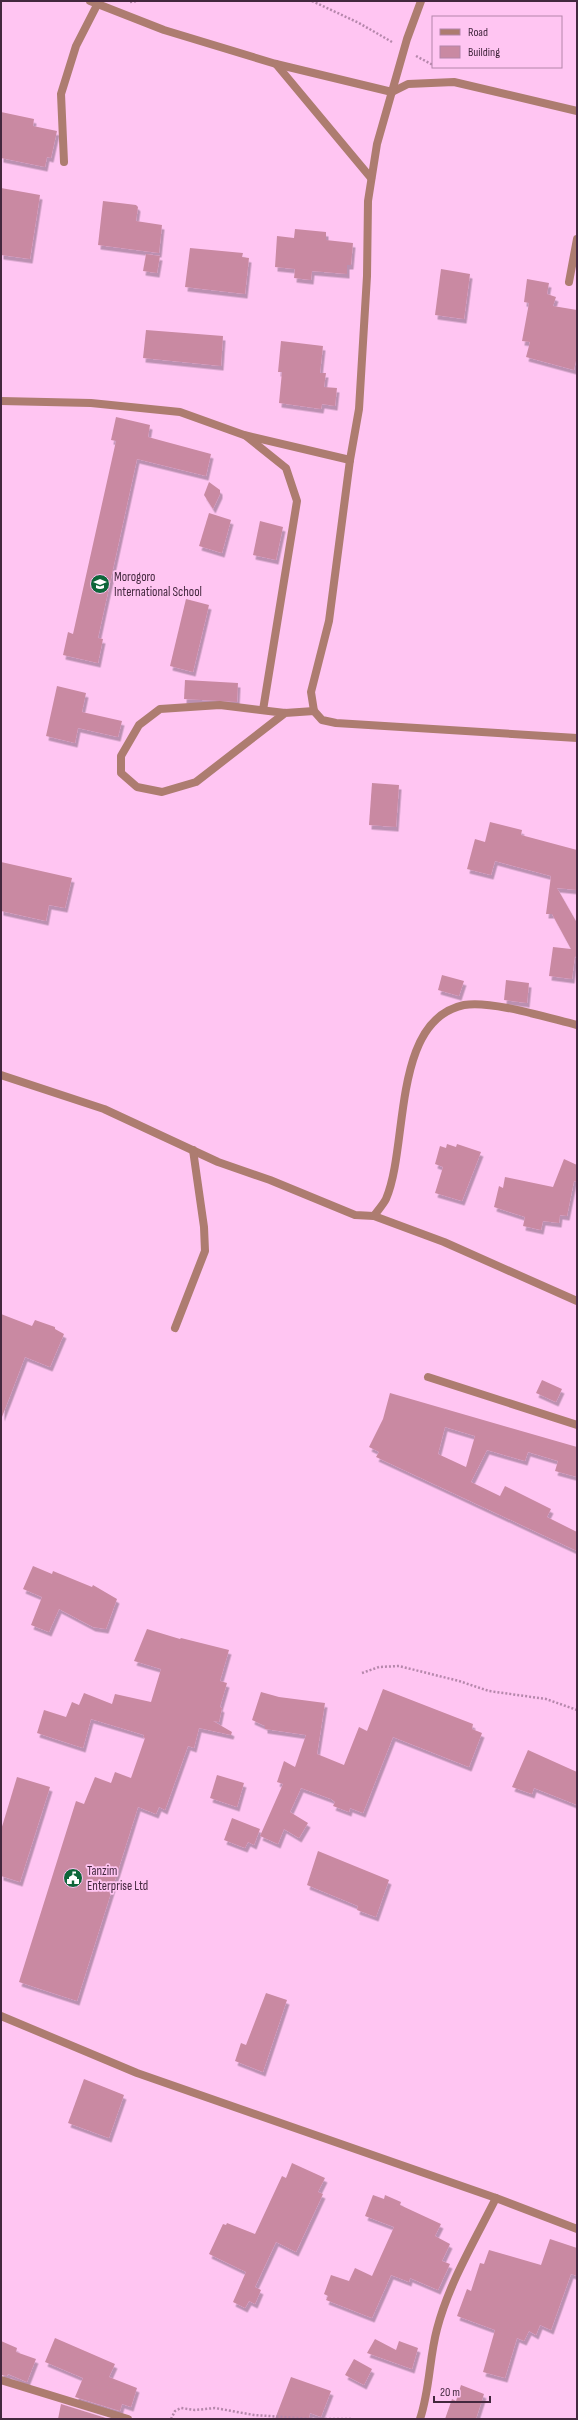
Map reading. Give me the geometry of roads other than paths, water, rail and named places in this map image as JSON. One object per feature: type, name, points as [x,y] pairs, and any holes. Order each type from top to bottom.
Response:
[{"type":"street","points":[[421,1],[404,49],[377,144],[371,178],[368,201],[367,276],[359,409],[350,460],[329,621],[310,692],[314,711],[322,720],[336,723],[577,738]]},
{"type":"street","points":[[64,162],[61,94],[76,46],[94,3],[164,30],[276,64],[392,92],[408,84],[454,82],[577,111]]},
{"type":"street","points":[[276,64],[371,178]]},
{"type":"street","points":[[569,282],[577,239]]},
{"type":"street","points":[[1,401],[91,403],[180,412],[244,434],[350,460]]},
{"type":"street","points":[[244,434],[286,468],[297,501],[262,710]]},
{"type":"street","points":[[285,713],[196,782],[162,792],[137,787],[121,773],[121,756],[139,725],[160,709],[220,705],[285,713],[314,711]]},
{"type":"street","points":[[374,1216],[386,1200],[395,1160],[408,1070],[420,1041],[434,1023],[447,1011],[465,1005],[492,1006],[577,1025]]},
{"type":"street","points":[[1,1075],[104,1109],[218,1162],[270,1180],[355,1215],[374,1216],[458,1248],[577,1301]]},
{"type":"street","points":[[175,1328],[205,1251],[204,1227],[193,1150]]},
{"type":"street","points":[[428,1376],[577,1425]]},
{"type":"street","points":[[1,2016],[137,2073],[496,2198],[577,2229]]},
{"type":"street","points":[[420,2419],[428,2397],[437,2329],[451,2290],[496,2198]]},
{"type":"street","points":[[1,2380],[128,2419]]},
{"type":"place","name":"Morogoro International School","points":[[100,584]]},
{"type":"place","name":"Tanzim Enterprise Ltd","points":[[73,1878]]}]
